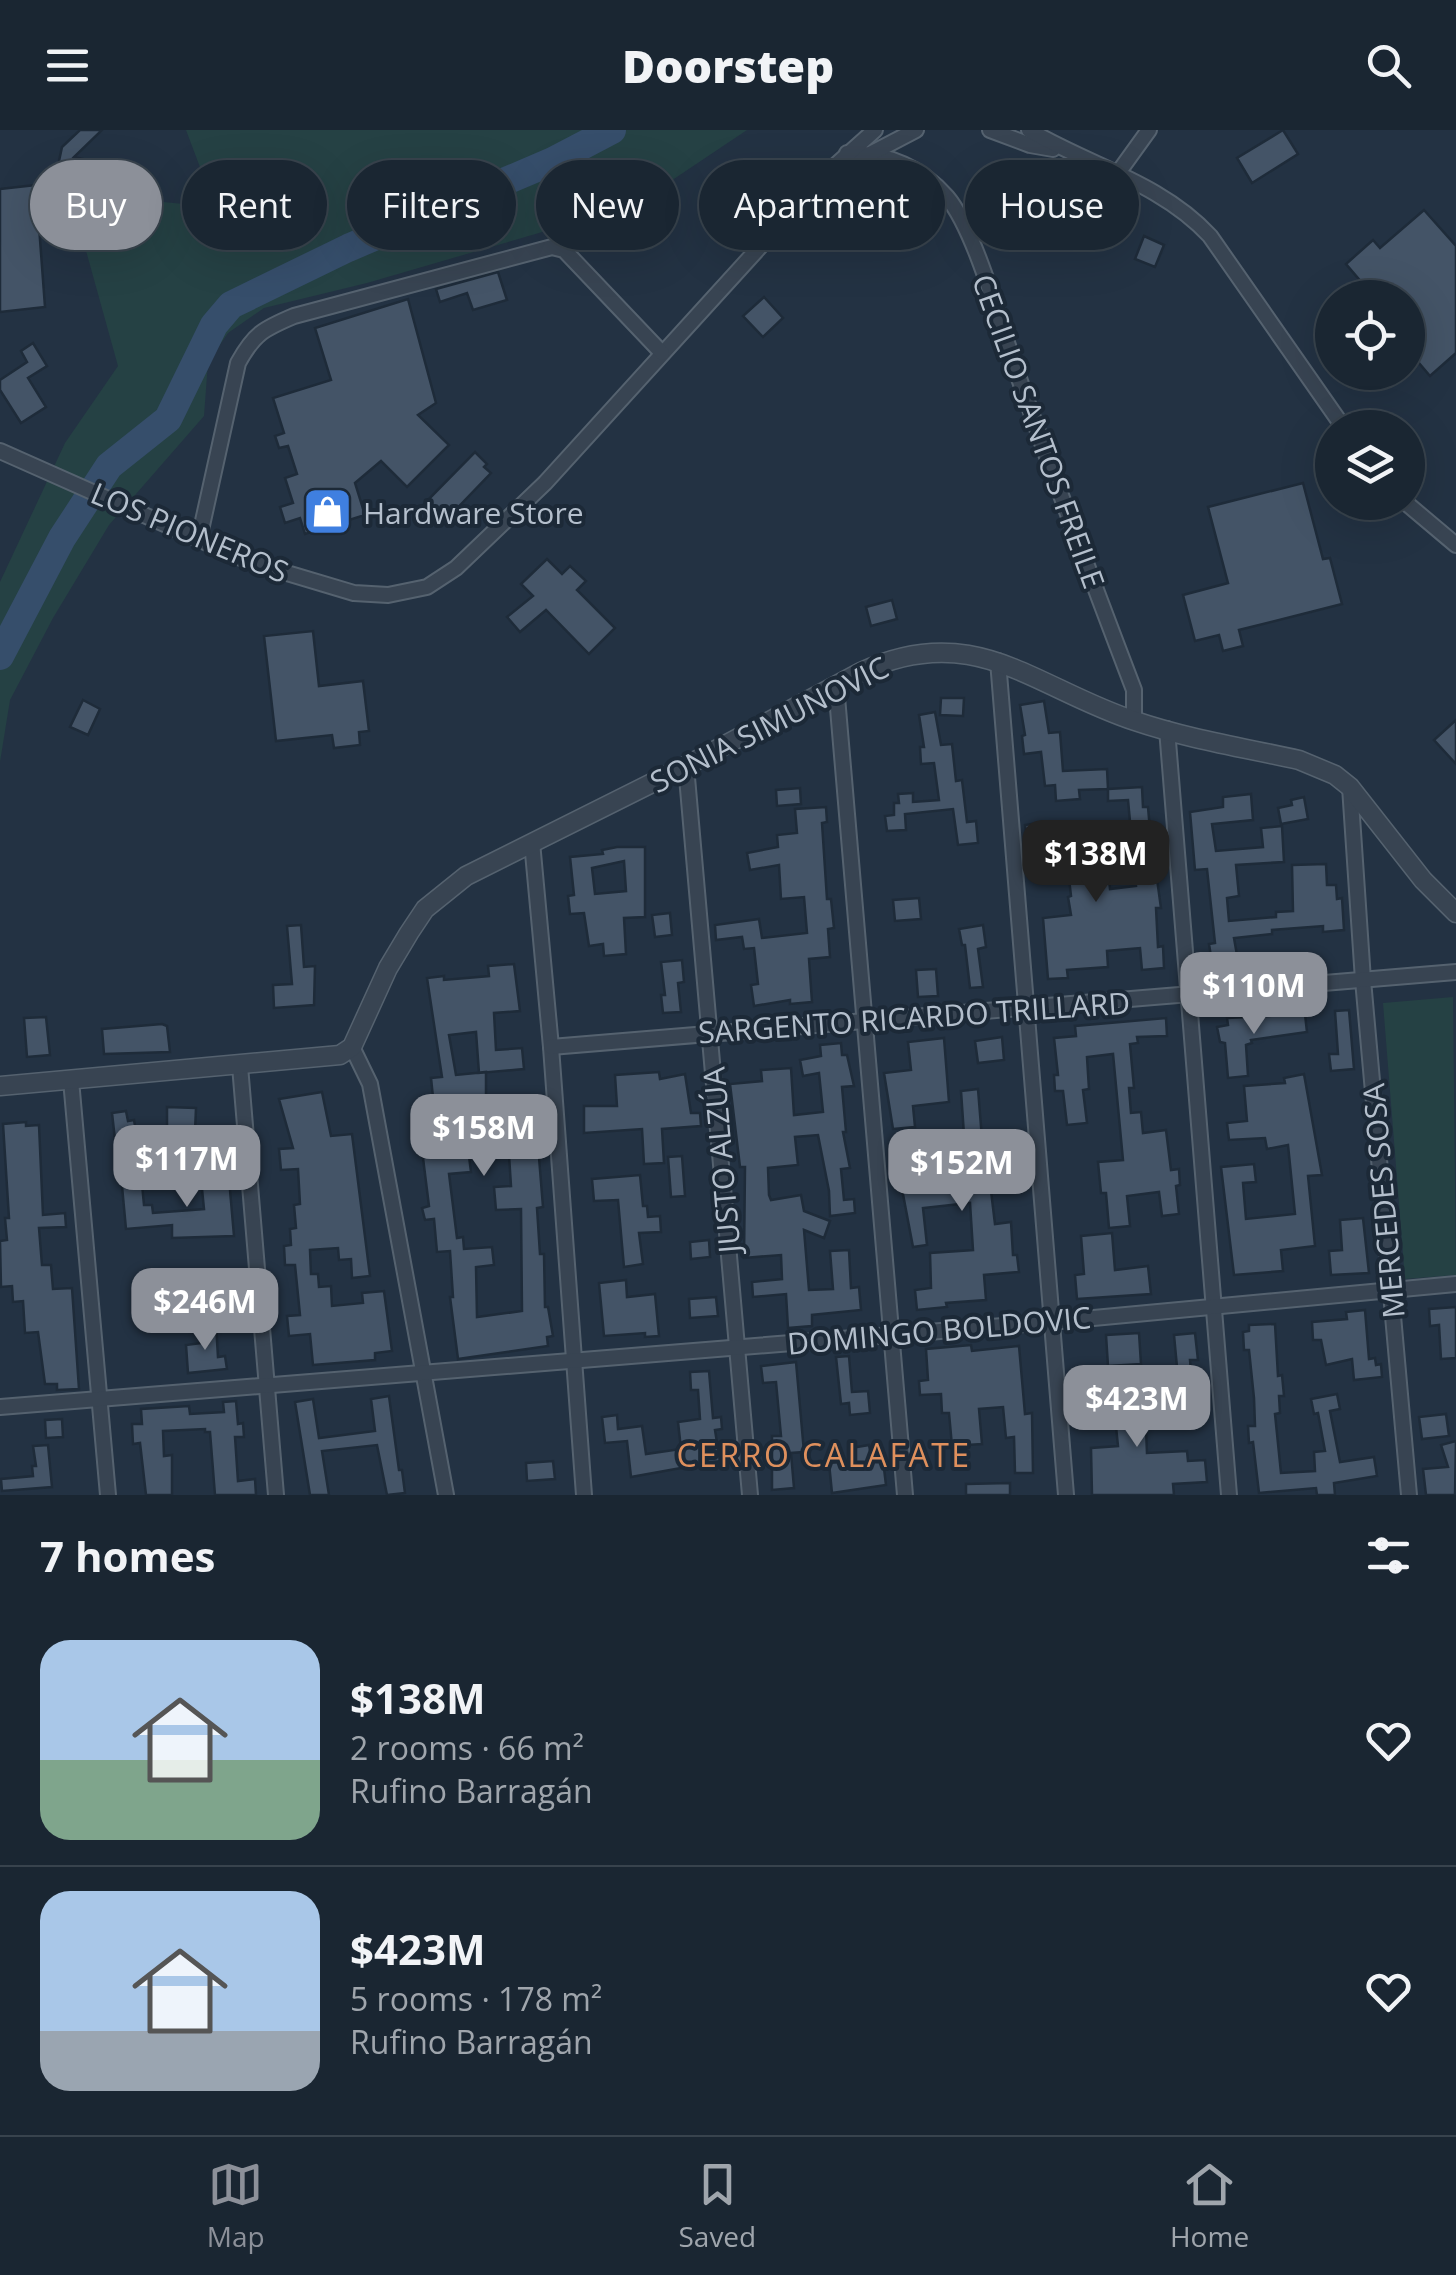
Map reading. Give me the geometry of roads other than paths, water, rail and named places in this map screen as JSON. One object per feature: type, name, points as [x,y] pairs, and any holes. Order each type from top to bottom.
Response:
[{"type":"street","name":"LOS PIONEROS","points":[[841,160],[875,130]]},
{"type":"street","name":"LOS PIONEROS","points":[[864,160],[916,130]]},
{"type":"street","points":[[990,130],[1030,145],[1064,150]]},
{"type":"street","points":[[1029,130],[1087,160]]},
{"type":"street","points":[[1127,160],[1149,130]]},
{"type":"street","name":"CECILIO SANTOS FREILE","points":[[847,153],[872,153],[918,171],[949,199],[970,239],[1134,690],[1134,721]]},
{"type":"street","points":[[1139,185],[1176,205],[1210,236],[1331,410]]},
{"type":"street","points":[[199,539],[238,364],[251,341],[265,328],[294,316],[552,247],[564,250],[662,353]]},
{"type":"street","name":"LOS PIONEROS","points":[[0,451],[250,562],[354,593],[388,595],[427,587],[456,568],[545,484],[759,250]]},
{"type":"street","points":[[1425,519],[1456,545]]},
{"type":"street","name":"SONIA SIMUNOVIC","points":[[352,1047],[388,968],[425,910],[466,876],[880,663],[908,656],[974,654],[1134,721],[1299,760],[1335,776],[1350,787],[1424,880],[1456,912]]},
{"type":"street","points":[[998,662],[1066,1495]]},
{"type":"street","points":[[836,685],[905,1495]]},
{"type":"street","points":[[1167,730],[1228,1495]]},
{"type":"street","name":"JUSTO ALZÚA","points":[[686,766],[750,1495]]},
{"type":"street","name":"MERCEDES SOSA","points":[[1350,787],[1363,980],[1409,1495]]},
{"type":"street","points":[[532,842],[552,1047],[584,1495]]},
{"type":"street","name":"SARGENTO RICARDO TRILLARD","points":[[552,1047],[1456,972]]},
{"type":"street","points":[[0,1086],[340,1055],[352,1047],[370,1084],[446,1495]]},
{"type":"street","points":[[240,1066],[276,1495]]},
{"type":"street","points":[[71,1080],[108,1495]]},
{"type":"street","name":"DOMINGO BOLDOVIC","points":[[0,1407],[1051,1322],[1456,1284]]},
{"type":"waterway","points":[[0,656],[62,538],[109,466],[168,419],[214,325],[231,305],[348,248],[553,161],[612,130]]},
{"type":"place","name":"Hardware Store","points":[[328,512]]},
{"type":"district","name":"CERRO CALAFATE","points":[[824,1454]]}]
